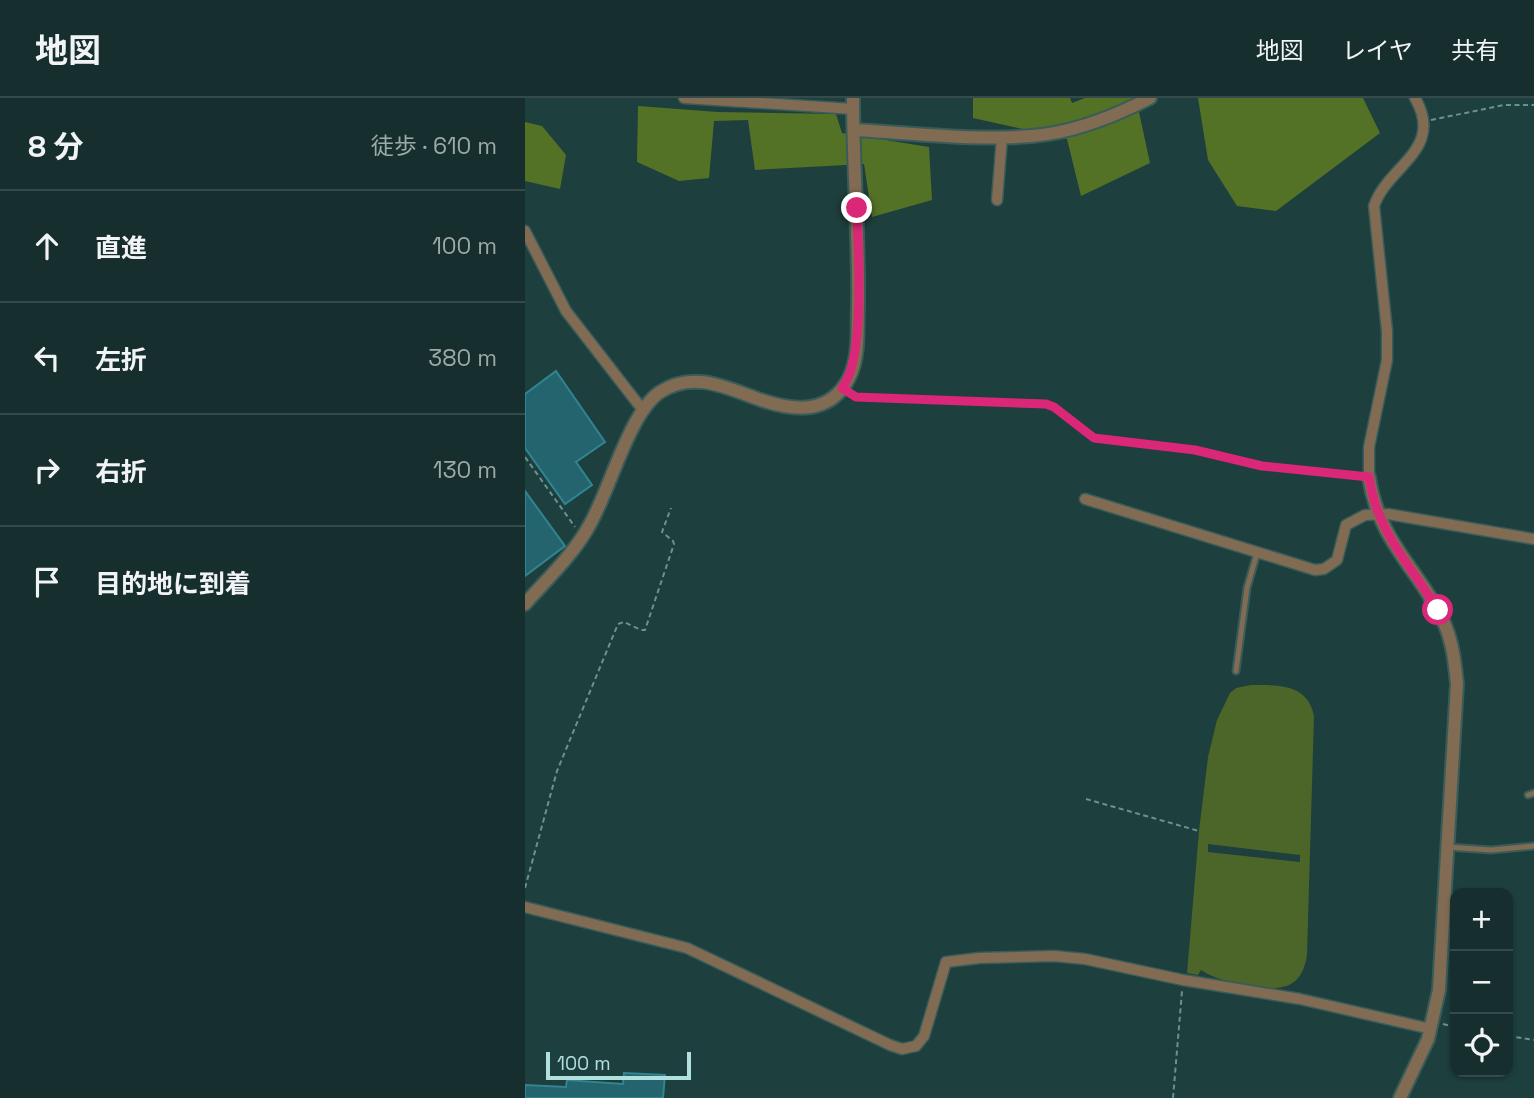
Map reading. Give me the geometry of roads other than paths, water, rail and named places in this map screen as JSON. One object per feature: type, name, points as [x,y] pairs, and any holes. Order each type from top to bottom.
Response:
[{"type":"street","points":[[525,604],[585,534],[642,409],[659,393],[686,381],[713,383],[796,409],[822,404],[842,388],[851,376],[856,356],[859,254],[853,104],[684,98]]},
{"type":"street","points":[[854,130],[1034,136],[1063,131],[1150,98]]},
{"type":"street","points":[[1400,1098],[1432,1025],[1439,990],[1457,684],[1451,643],[1438,610],[1393,544],[1377,514],[1369,477],[1369,447],[1387,351],[1374,206],[1379,193],[1416,151],[1422,139],[1421,109],[1415,98]]},
{"type":"street","points":[[997,200],[1002,137]]},
{"type":"street","points":[[525,231],[566,311],[642,409]]},
{"type":"street","points":[[1085,499],[1300,567],[1324,569],[1337,560],[1346,525],[1365,515],[1377,514],[1534,539]]},
{"type":"street","points":[[525,907],[687,948],[902,1049],[916,1046],[924,1036],[943,966],[951,960],[1054,956],[1117,965],[1432,1025]]},
{"type":"lane","points":[[1236,671],[1247,588],[1257,553]]},
{"type":"lane","points":[[1448,847],[1492,850],[1534,846]]}]
